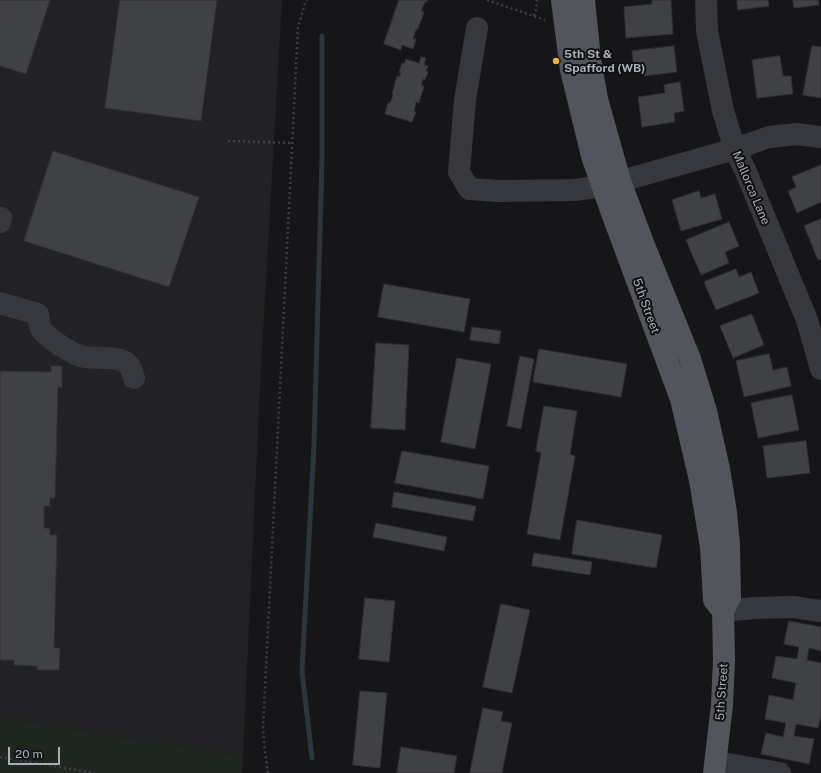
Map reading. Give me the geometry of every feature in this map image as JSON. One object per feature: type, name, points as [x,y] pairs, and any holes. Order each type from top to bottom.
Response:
[{"type":"main road","name":"5th Street","points":[[562,0],[572,70],[592,156],[612,184]]},
{"type":"main road","name":"5th Street","points":[[584,0],[590,59],[612,184],[681,399],[700,480],[710,547],[714,600],[723,611],[724,660],[722,705],[715,768]]},
{"type":"street","name":"Mallorca Lane","points":[[706,0],[707,31],[723,111],[735,149],[746,172],[807,320],[821,369]]},
{"type":"street","points":[[477,28],[465,100],[459,172],[469,189],[498,191],[575,190],[612,184],[735,149],[769,137],[797,134],[821,137]]},
{"type":"street","points":[[0,303],[38,314],[40,327],[46,334],[74,354],[84,357],[114,359],[124,362],[131,368],[134,378]]},
{"type":"street","points":[[723,611],[754,608],[793,607],[821,611]]},
{"type":"street","points":[[715,768],[780,773]]},
{"type":"path","points":[[268,773],[263,728],[298,27],[305,2],[307,0]]},
{"type":"path","points":[[487,0],[550,21]]},
{"type":"path","points":[[534,16],[537,0]]},
{"type":"path","points":[[228,140],[293,144]]},
{"type":"path","points":[[0,757],[95,773]]},
{"type":"shaded area","points":[[0,0],[282,0],[260,387],[243,756],[0,717]]},
{"type":"shaded area","points":[[0,717],[243,756],[242,773],[0,773]]},
{"type":"building","points":[[0,0],[50,0],[26,74],[0,66]]},
{"type":"building","points":[[120,0],[217,0],[201,121],[105,108]]},
{"type":"building","points":[[399,0],[428,0],[425,2],[421,11],[424,12],[413,39],[416,39],[413,49],[402,45],[401,50],[384,44]]},
{"type":"building","points":[[652,0],[671,0],[673,34],[626,38],[624,7],[652,4]]},
{"type":"building","points":[[737,0],[768,0],[769,6],[738,10]]},
{"type":"building","points":[[793,0],[818,0],[819,5],[794,8]]},
{"type":"building","points":[[674,46],[677,72],[644,76],[643,67],[634,68],[632,51]]},
{"type":"building","points":[[812,46],[821,47],[821,98],[803,95]]},
{"type":"building","points":[[780,56],[783,76],[791,76],[793,94],[757,98],[752,60]]},
{"type":"building","points":[[421,57],[426,58],[424,65],[428,66],[426,71],[428,72],[421,85],[424,86],[419,103],[416,102],[414,112],[416,112],[412,122],[385,114],[388,103],[390,103],[393,95],[397,76],[399,77],[401,73],[399,72],[402,63],[404,64],[406,59],[419,63]]},
{"type":"building","points":[[680,82],[684,111],[674,113],[675,122],[642,127],[638,97],[665,93],[664,85]]},
{"type":"building","points":[[53,151],[199,197],[169,287],[24,241]]},
{"type":"building","points":[[821,165],[821,202],[797,213],[788,191],[796,187],[792,177]]},
{"type":"building","points":[[699,191],[701,198],[715,194],[722,219],[681,231],[672,200]]},
{"type":"building","points":[[821,219],[821,259],[818,260],[804,226]]},
{"type":"building","points":[[729,222],[739,246],[725,252],[729,263],[701,275],[686,240]]},
{"type":"building","points":[[736,269],[739,277],[751,272],[759,293],[716,310],[704,282]]},
{"type":"building","points":[[384,284],[470,299],[464,332],[378,317]]},
{"type":"building","points":[[752,314],[764,345],[733,358],[720,326]]},
{"type":"building","points":[[472,327],[501,331],[499,344],[470,340]]},
{"type":"building","points":[[376,343],[409,345],[405,430],[371,428]]},
{"type":"building","points":[[539,349],[627,364],[621,397],[533,382]]},
{"type":"building","points":[[769,354],[773,370],[787,367],[791,386],[744,397],[736,361]]},
{"type":"building","points":[[520,356],[534,359],[521,429],[507,426]]},
{"type":"building","points":[[457,358],[491,364],[475,449],[441,442]]},
{"type":"building","points":[[51,366],[62,366],[62,388],[58,387],[55,498],[50,498],[50,506],[44,506],[44,528],[50,528],[50,535],[57,535],[54,648],[60,648],[59,670],[37,670],[37,666],[14,665],[14,660],[0,660],[0,371],[51,372]]},
{"type":"building","points":[[792,395],[799,430],[758,438],[751,403]]},
{"type":"building","points":[[544,406],[577,411],[570,454],[575,456],[560,540],[527,534],[541,453],[536,451]]},
{"type":"building","points":[[806,441],[810,473],[767,478],[763,446]]},
{"type":"building","points":[[402,451],[489,466],[483,499],[395,483]]},
{"type":"building","points":[[394,492],[476,506],[473,521],[392,507]]},
{"type":"building","points":[[577,520],[662,535],[656,568],[572,554]]},
{"type":"building","points":[[376,523],[447,537],[444,551],[373,537]]},
{"type":"building","points":[[534,553],[592,562],[590,575],[532,566]]},
{"type":"building","points":[[365,598],[395,601],[389,662],[359,659]]},
{"type":"building","points":[[501,604],[530,610],[512,693],[483,687]]},
{"type":"building","points":[[789,621],[821,627],[821,651],[809,648],[807,660],[821,663],[821,715],[818,728],[796,724],[794,736],[814,739],[809,764],[761,754],[766,733],[783,737],[786,723],[765,719],[769,695],[793,700],[796,683],[772,678],[776,656],[797,659],[799,647],[784,644]]},
{"type":"building","points":[[360,691],[387,693],[380,768],[353,765]]},
{"type":"building","points":[[483,708],[503,712],[501,721],[512,723],[502,773],[470,773]]},
{"type":"building","points":[[401,747],[457,756],[454,773],[397,773]]},
{"type":"waterway","points":[[312,758],[302,671],[314,445],[322,159],[322,36]]},
{"type":"place","name":"5th St & Spafford (WB)","points":[[556,61]]}]
